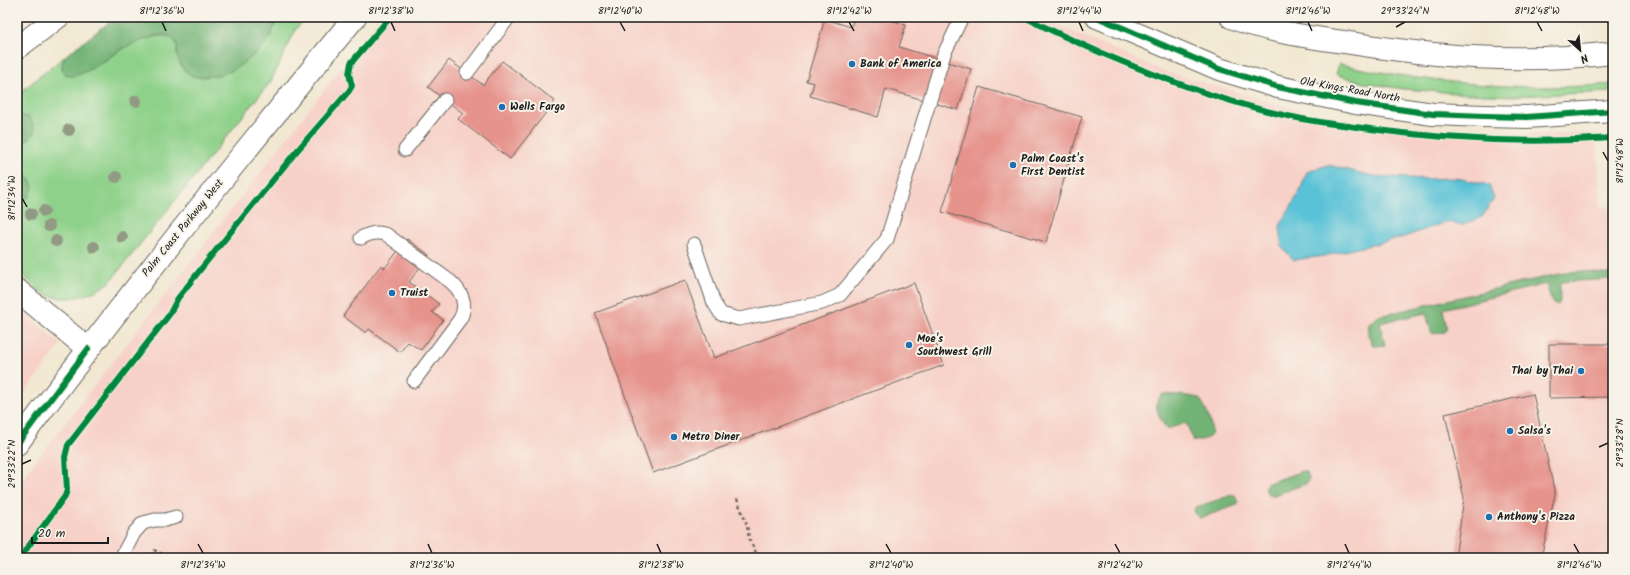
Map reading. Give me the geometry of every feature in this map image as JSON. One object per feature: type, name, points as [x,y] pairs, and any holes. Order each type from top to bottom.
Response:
[{"type":"street","points":[[17,48],[58,17]]},
{"type":"street","name":"Palm Coast Parkway West","points":[[17,444],[142,279],[241,155],[355,17]]},
{"type":"street","name":"Old Kings Road North","points":[[1097,17],[1219,69],[1278,87],[1356,103],[1433,114],[1484,116],[1527,116],[1613,111]]},
{"type":"street","points":[[1231,17],[1288,33],[1402,52],[1469,58],[1509,59],[1588,56],[1613,53]]},
{"type":"street","points":[[17,290],[88,349]]},
{"type":"lane","points":[[467,73],[508,17]]},
{"type":"lane","points":[[694,244],[714,303],[722,314],[739,319],[822,303],[840,295],[888,239],[944,54],[962,17]]},
{"type":"lane","points":[[405,150],[445,100]]},
{"type":"lane","points":[[361,238],[369,234],[376,233],[387,235],[451,282],[459,290],[463,299],[464,308],[460,319],[414,381]]},
{"type":"lane","points":[[121,558],[134,533],[143,523],[176,517]]},
{"type":"path","points":[[738,499],[747,525],[749,539],[759,558]]},
{"type":"path","points":[[154,550],[170,558]]},
{"type":"path","points":[[160,558],[162,554]]},
{"type":"shaded area","points":[[381,17],[1039,17],[1163,71],[1309,113],[1368,123],[1460,132],[1596,134],[1601,207],[1613,206],[1613,558],[17,558],[17,485]]},
{"type":"shaded area","points":[[17,307],[61,344],[17,404]]},
{"type":"green space","points":[[116,17],[281,17],[278,19],[268,41],[261,48],[235,69],[220,75],[201,77],[192,76],[182,67],[180,63],[177,54],[176,42],[170,36],[166,35],[140,41],[115,53],[92,68],[76,75],[69,76],[64,73],[62,67],[65,56]]},
{"type":"green space","points":[[281,17],[307,17],[296,29],[271,81],[109,283],[88,294],[72,298],[56,297],[40,291],[17,270],[17,198],[21,201],[20,169],[17,165],[20,116],[17,118],[17,95],[65,56],[62,66],[63,72],[72,76],[82,73],[104,62],[118,52],[136,43],[155,36],[171,38],[176,43],[177,53],[268,41],[276,21]]},
{"type":"green space","points":[[1339,64],[1406,76],[1476,84],[1545,87],[1613,84],[1613,92],[1512,96],[1404,89],[1364,83],[1336,74]]},
{"type":"green space","points":[[20,116],[29,117],[33,124],[34,133],[17,150],[17,118]]},
{"type":"green space","points":[[17,165],[31,181],[33,188],[29,197],[21,201],[17,198]]},
{"type":"green space","points":[[1584,271],[1613,274],[1613,279],[1560,282],[1560,302],[1558,305],[1552,303],[1546,284],[1443,309],[1447,329],[1445,332],[1433,334],[1431,332],[1426,313],[1380,323],[1385,345],[1373,345],[1368,335],[1369,323],[1379,316],[1550,276]]},
{"type":"green space","points":[[1163,394],[1198,398],[1206,409],[1210,421],[1212,432],[1211,435],[1205,439],[1194,441],[1186,423],[1167,429],[1161,420],[1157,408],[1157,401]]},
{"type":"green space","points":[[1302,471],[1306,472],[1309,478],[1308,483],[1271,496],[1268,495],[1265,488],[1266,484]]},
{"type":"green space","points":[[1235,495],[1238,502],[1237,505],[1200,518],[1195,514],[1194,509],[1196,507]]},
{"type":"water","points":[[1328,165],[1372,176],[1425,179],[1457,178],[1489,185],[1494,199],[1482,217],[1463,225],[1446,222],[1404,237],[1324,256],[1294,260],[1282,248],[1280,226],[1299,193],[1307,172]]},
{"type":"building","name":"Bank of America","points":[[854,17],[882,17],[906,25],[899,47],[971,69],[958,110],[886,89],[878,117],[810,96],[814,83],[806,81],[825,19],[851,27]]},
{"type":"building","name":"Wells Fargo","points":[[449,60],[483,85],[502,61],[555,101],[510,159],[458,119],[463,113],[428,87]]},
{"type":"building","name":"Palm Coast's First Dentist","points":[[979,87],[1082,117],[1046,242],[942,212]]},
{"type":"building","name":"Truist","points":[[407,239],[429,255],[409,282],[439,304],[432,312],[443,320],[421,350],[408,342],[400,352],[369,329],[366,333],[343,316],[381,265],[385,268]]},
{"type":"building","points":[[685,280],[714,358],[914,283],[944,365],[653,473],[595,313]]},
{"type":"building","name":"Thai by Thai","points":[[1549,344],[1613,344],[1613,397],[1549,398]]},
{"type":"building","points":[[1533,394],[1555,494],[1541,558],[1455,558],[1464,498],[1445,414]]},
{"type":"cycle path","points":[[20,558],[65,496],[67,490],[65,457],[68,445],[169,315],[178,298],[208,260],[295,153],[349,91],[352,86],[349,74],[351,63],[386,22],[393,17]]},
{"type":"cycle path","points":[[1025,17],[1099,52],[1174,82],[1250,107],[1302,119],[1394,132],[1488,140],[1550,141],[1613,138]]},
{"type":"cycle path","points":[[1097,17],[1219,69],[1278,87],[1356,103],[1433,114],[1484,116],[1527,117],[1613,111]]},
{"type":"cycle path","points":[[17,444],[88,349]]},
{"type":"place","name":"Bank of America","points":[[852,64]]},
{"type":"place","name":"Wells Fargo","points":[[502,107]]},
{"type":"place","name":"Palm Coast's First Dentist","points":[[1013,165]]},
{"type":"place","name":"Truist","points":[[392,293]]},
{"type":"place","name":"Moe's Southwest Grill","points":[[909,345]]},
{"type":"place","name":"Thai by Thai","points":[[1581,371]]},
{"type":"place","name":"Salsa's","points":[[1510,431]]},
{"type":"place","name":"Metro Diner","points":[[674,437]]},
{"type":"place","name":"Anthony's Pizza","points":[[1489,517]]}]
